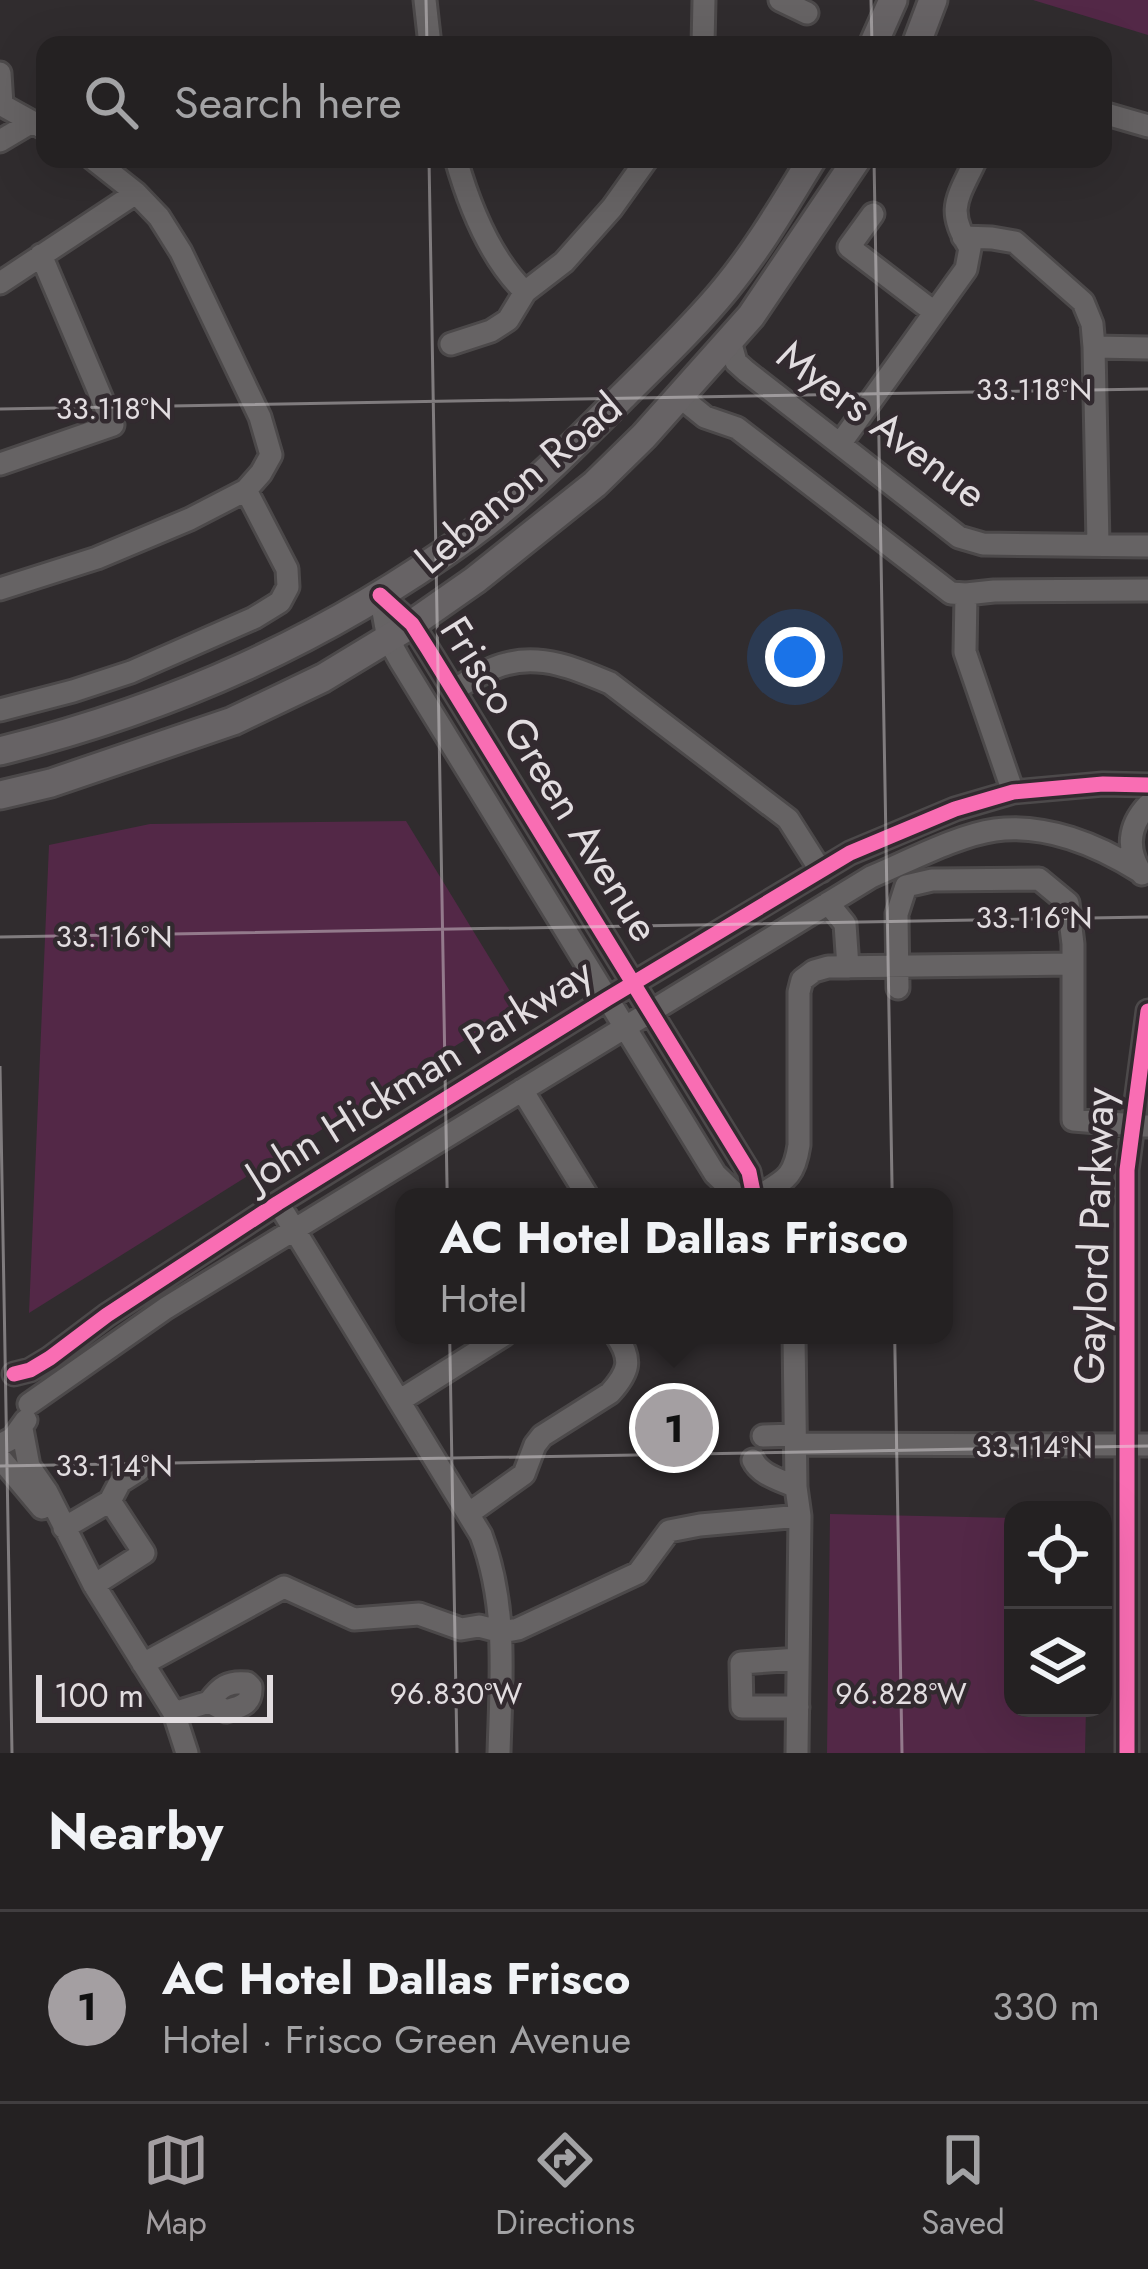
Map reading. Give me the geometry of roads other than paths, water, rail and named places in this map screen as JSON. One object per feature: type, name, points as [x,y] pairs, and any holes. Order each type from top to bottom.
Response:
[{"type":"main road","points":[[877,36],[893,0]]},
{"type":"main road","points":[[919,36],[933,0]]},
{"type":"main road","name":"Lebanon Road","points":[[0,751],[109,722],[290,646],[380,595],[472,533],[571,448],[724,291],[806,168]]},
{"type":"main road","name":"Lebanon Road","points":[[0,795],[51,783],[233,721],[323,677],[475,580],[595,484],[644,436],[752,316],[851,168]]},
{"type":"main road","points":[[650,369],[679,396]]},
{"type":"street","points":[[424,0],[429,36]]},
{"type":"street","points":[[703,36],[704,0]]},
{"type":"street","points":[[780,0],[807,13]]},
{"type":"street","points":[[0,73],[1,105],[36,124]]},
{"type":"street","points":[[1112,116],[1148,126]]},
{"type":"street","points":[[0,141],[36,127]]},
{"type":"street","points":[[0,589],[139,541],[246,490],[271,455],[260,417],[181,252],[159,217],[104,168]]},
{"type":"street","points":[[459,168],[485,234],[525,292]]},
{"type":"street","points":[[451,344],[491,332],[508,320],[525,292],[564,262],[641,168]]},
{"type":"street","points":[[840,444],[966,269],[970,248],[955,223],[957,202],[972,168]]},
{"type":"street","points":[[0,283],[136,194]]},
{"type":"street","points":[[873,214],[849,247],[934,312]]},
{"type":"street","points":[[963,237],[1015,242],[1083,302],[1094,346],[1098,544]]},
{"type":"street","points":[[0,464],[113,424],[41,255]]},
{"type":"street","name":"Myers Avenue","points":[[730,341],[736,362],[746,371],[959,537],[983,544],[1148,546]]},
{"type":"street","points":[[1094,346],[1148,348]]},
{"type":"street","points":[[679,396],[705,417],[737,428],[951,592],[1148,590]]},
{"type":"street","points":[[0,710],[130,672],[280,602],[288,587],[287,569],[246,490]]},
{"type":"street","points":[[966,594],[965,652],[1013,792]]},
{"type":"street","name":"Frisco Green Avenue","points":[[380,595],[608,999],[715,1174],[730,1188]]},
{"type":"street","name":"Frisco Green Avenue","points":[[400,631],[453,689],[749,1172],[753,1188]]},
{"type":"street","points":[[453,689],[506,664],[544,661],[610,682],[788,818],[820,871]]},
{"type":"street","name":"John Hickman Parkway","points":[[7,1370],[30,1370],[50,1358],[278,1203],[850,854],[955,809],[1013,792],[1148,785]]},
{"type":"street","points":[[1145,880],[1131,851],[1131,837],[1148,805]]},
{"type":"street","name":"John Hickman Parkway","points":[[29,1404],[166,1308],[871,877],[997,830],[1060,836],[1103,851],[1145,880]]},
{"type":"street","points":[[898,977],[897,914],[906,886],[932,880],[1039,879],[1068,903],[1072,1120],[1140,1125]]},
{"type":"street","points":[[828,903],[845,924],[848,967]]},
{"type":"street","points":[[771,1188],[789,1178],[796,1166],[799,992],[802,980],[814,971],[848,967],[898,977],[1072,964]]},
{"type":"street","points":[[1048,1011],[1072,1011]]},
{"type":"street","name":"Gaylord Parkway","points":[[1127,1753],[1137,1445],[1127,1170],[1140,1125],[1148,1011]]},
{"type":"street","points":[[522,1090],[548,1153],[581,1188]]},
{"type":"street","points":[[278,1203],[481,1535],[492,1562],[502,1632],[499,1753]]},
{"type":"street","points":[[399,1401],[490,1344]]},
{"type":"street","points":[[468,1514],[524,1474],[542,1436],[610,1393],[626,1373],[622,1344]]},
{"type":"street","points":[[794,1344],[800,1516],[797,1753]]},
{"type":"street","points":[[0,1444],[13,1438],[28,1417],[22,1382],[7,1370]]},
{"type":"street","points":[[22,1429],[29,1466],[94,1585],[174,1713],[187,1753]]},
{"type":"street","points":[[763,1436],[1137,1445]]},
{"type":"street","points":[[0,1458],[49,1519],[64,1528]]},
{"type":"street","points":[[753,1460],[765,1473],[796,1486]]},
{"type":"street","points":[[64,1528],[110,1501],[120,1482],[139,1469]]},
{"type":"street","points":[[94,1585],[144,1553],[110,1501]]},
{"type":"street","points":[[143,1664],[284,1587],[354,1618],[419,1614],[461,1629],[479,1626],[502,1632],[536,1622],[638,1573],[669,1532],[800,1516]]},
{"type":"street","points":[[798,1659],[741,1663],[742,1707],[798,1707]]},
{"type":"street","points":[[174,1713],[209,1702]]},
{"type":"place","name":"AC Hotel Dallas Frisco","points":[[674,1428]]}]
